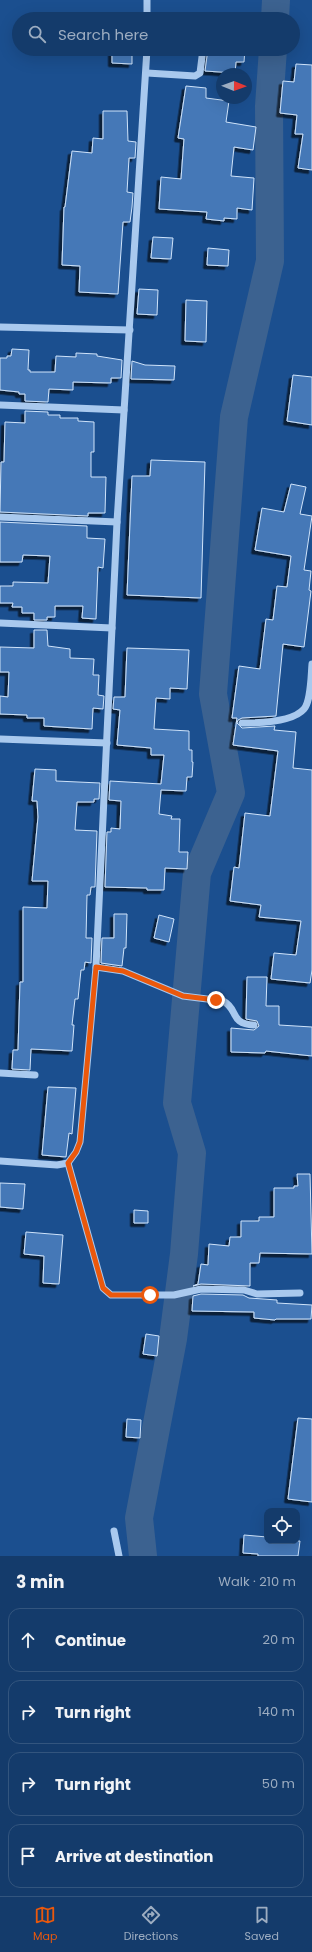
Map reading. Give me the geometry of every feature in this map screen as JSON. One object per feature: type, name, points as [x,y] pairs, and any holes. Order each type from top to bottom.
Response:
[{"type":"street","points":[[147,12],[148,0]]},
{"type":"street","points":[[0,1161],[58,1165],[68,1163],[76,1152],[80,1142],[96,967],[117,522],[147,56]]},
{"type":"street","points":[[147,73],[195,76],[200,73],[202,56]]},
{"type":"street","points":[[0,327],[130,330]]},
{"type":"street","points":[[0,404],[124,410]]},
{"type":"street","points":[[0,517],[117,522]]},
{"type":"street","points":[[0,623],[112,628]]},
{"type":"street","points":[[242,723],[274,722],[299,713],[305,709],[309,696],[312,664]]},
{"type":"street","points":[[0,739],[106,743]]},
{"type":"street","points":[[96,967],[123,971],[183,996],[216,1000],[228,1004],[235,1018],[241,1023],[254,1025]]},
{"type":"street","points":[[0,1073],[35,1075]]},
{"type":"street","points":[[68,1163],[103,1288],[111,1295],[174,1295],[201,1289],[244,1290],[257,1294],[300,1293]]},
{"type":"street","points":[[114,1531],[119,1556]]},
{"type":"building","points":[[112,56],[132,56],[132,64],[112,63]]},
{"type":"building","points":[[207,56],[244,56],[244,62],[236,62],[235,68],[216,68],[216,72],[205,71]]},
{"type":"building","points":[[296,64],[312,65],[312,170],[298,168],[303,134],[295,134],[297,115],[280,113],[283,81],[294,82]]},
{"type":"building","points":[[186,86],[206,88],[206,98],[216,99],[216,104],[229,104],[226,122],[256,127],[253,150],[234,147],[231,176],[254,178],[252,210],[237,208],[237,219],[224,218],[224,221],[206,219],[207,212],[159,209],[161,177],[181,179],[184,139],[178,138]]},
{"type":"building","points":[[103,111],[127,111],[128,141],[136,142],[135,158],[129,158],[127,192],[133,193],[132,207],[130,222],[123,222],[118,294],[79,292],[80,266],[62,265],[64,207],[72,151],[92,153],[93,138],[103,139]]},
{"type":"building","points":[[153,237],[173,238],[171,259],[151,258]]},
{"type":"building","points":[[208,248],[229,250],[228,266],[207,265]]},
{"type":"building","points":[[139,289],[158,290],[157,315],[137,314]]},
{"type":"building","points":[[186,300],[207,301],[206,342],[185,341]]},
{"type":"building","points":[[12,349],[29,350],[28,370],[30,370],[30,372],[55,372],[56,356],[76,357],[76,353],[97,354],[97,356],[122,360],[121,378],[111,378],[111,383],[73,382],[73,390],[49,389],[48,402],[25,401],[25,394],[0,390],[0,358],[7,358],[7,356],[11,356]]},
{"type":"building","points":[[132,361],[145,365],[175,366],[174,380],[131,379]]},
{"type":"building","points":[[293,375],[312,377],[312,425],[287,421]]},
{"type":"building","points":[[25,411],[48,412],[48,415],[60,415],[60,418],[78,418],[78,421],[94,422],[94,452],[91,452],[91,477],[106,477],[105,513],[88,513],[88,516],[0,512],[1,462],[4,462],[5,422],[25,423]]},
{"type":"building","points":[[151,460],[205,462],[201,598],[127,595],[132,476],[150,476]]},
{"type":"building","points":[[291,484],[306,487],[300,514],[312,516],[304,570],[311,571],[309,590],[311,591],[304,647],[283,644],[276,716],[242,718],[238,720],[237,723],[242,728],[275,726],[274,730],[296,732],[293,768],[312,770],[312,970],[310,983],[271,979],[274,953],[296,955],[301,921],[259,917],[261,905],[230,901],[234,867],[239,868],[245,813],[270,816],[278,751],[233,745],[237,718],[232,718],[239,666],[260,669],[266,619],[273,620],[277,586],[287,587],[291,556],[255,550],[262,508],[284,512]]},
{"type":"building","points":[[0,522],[87,526],[87,538],[105,539],[103,568],[98,567],[96,619],[82,618],[83,606],[55,606],[55,617],[47,617],[47,620],[34,620],[34,613],[22,613],[22,607],[12,607],[13,603],[0,603],[0,586],[13,586],[13,582],[48,583],[50,556],[23,555],[22,562],[0,562]]},
{"type":"building","points":[[34,630],[47,630],[48,646],[70,649],[70,658],[94,659],[93,675],[99,675],[98,695],[104,696],[103,709],[93,708],[92,729],[44,726],[44,718],[27,718],[27,715],[0,714],[0,696],[8,697],[9,672],[0,672],[0,647],[34,648]]},
{"type":"building","points":[[127,648],[189,650],[187,689],[170,688],[170,699],[156,698],[154,729],[189,731],[189,750],[192,750],[193,762],[192,777],[187,777],[186,791],[161,790],[159,814],[172,816],[171,819],[180,819],[179,852],[188,852],[187,869],[165,868],[164,890],[105,887],[107,832],[111,832],[111,828],[120,829],[121,801],[109,800],[110,781],[161,784],[164,755],[151,755],[151,748],[117,745],[120,710],[113,709],[114,697],[125,697]]},
{"type":"building","points":[[35,769],[56,770],[56,781],[100,783],[99,799],[94,799],[94,802],[77,802],[75,830],[97,831],[95,887],[91,887],[90,895],[87,895],[86,938],[92,938],[91,963],[85,962],[84,970],[81,970],[78,999],[75,999],[72,1025],[74,1025],[72,1051],[31,1049],[30,1070],[12,1069],[13,1050],[18,1050],[20,982],[23,982],[23,907],[47,908],[48,881],[32,881],[38,817],[37,801],[32,801]]},
{"type":"building","points":[[114,914],[127,914],[126,948],[124,948],[122,966],[101,963],[102,938],[114,938]]},
{"type":"building","points":[[159,915],[174,919],[169,942],[154,938]]},
{"type":"building","points":[[247,977],[267,977],[266,1006],[279,1006],[279,1025],[312,1027],[312,1056],[266,1051],[265,1053],[231,1052],[231,1028],[254,1030],[259,1026],[257,1021],[246,1019]]},
{"type":"building","points":[[48,1087],[76,1088],[72,1134],[69,1133],[66,1157],[42,1155]]},
{"type":"building","points":[[297,1174],[310,1174],[312,1254],[260,1253],[259,1263],[250,1263],[250,1286],[201,1284],[193,1286],[198,1284],[201,1264],[208,1265],[209,1244],[229,1246],[230,1237],[241,1237],[241,1221],[259,1221],[259,1217],[274,1217],[274,1188],[294,1188],[294,1186],[298,1186]]},
{"type":"building","points":[[0,1183],[25,1184],[23,1209],[0,1207]]},
{"type":"building","points":[[134,1210],[148,1211],[148,1223],[134,1223]]},
{"type":"building","points":[[26,1232],[63,1235],[59,1284],[43,1283],[44,1256],[24,1254]]},
{"type":"building","points":[[201,1294],[243,1295],[249,1298],[277,1300],[277,1303],[312,1305],[311,1319],[275,1320],[254,1318],[254,1312],[192,1311],[193,1296]]},
{"type":"building","points":[[146,1334],[159,1336],[157,1356],[143,1354]]},
{"type":"building","points":[[298,1418],[312,1419],[312,1502],[288,1499]]},
{"type":"building","points":[[127,1419],[141,1420],[140,1438],[126,1437]]},
{"type":"building","points":[[244,1535],[264,1537],[264,1544],[300,1544],[298,1556],[258,1556],[258,1554],[243,1553]]},
{"type":"waterway","points":[[275,12],[276,0]]},
{"type":"waterway","points":[[143,1556],[139,1518],[173,1339],[184,1254],[192,1153],[177,1103],[197,873],[231,793],[213,694],[234,417],[270,261],[269,106],[273,56]]},
{"type":"route","points":[[150,1295],[111,1295],[105,1292],[68,1163],[76,1152],[80,1142],[80,1126],[96,967],[123,971],[183,996],[216,1000]]}]
